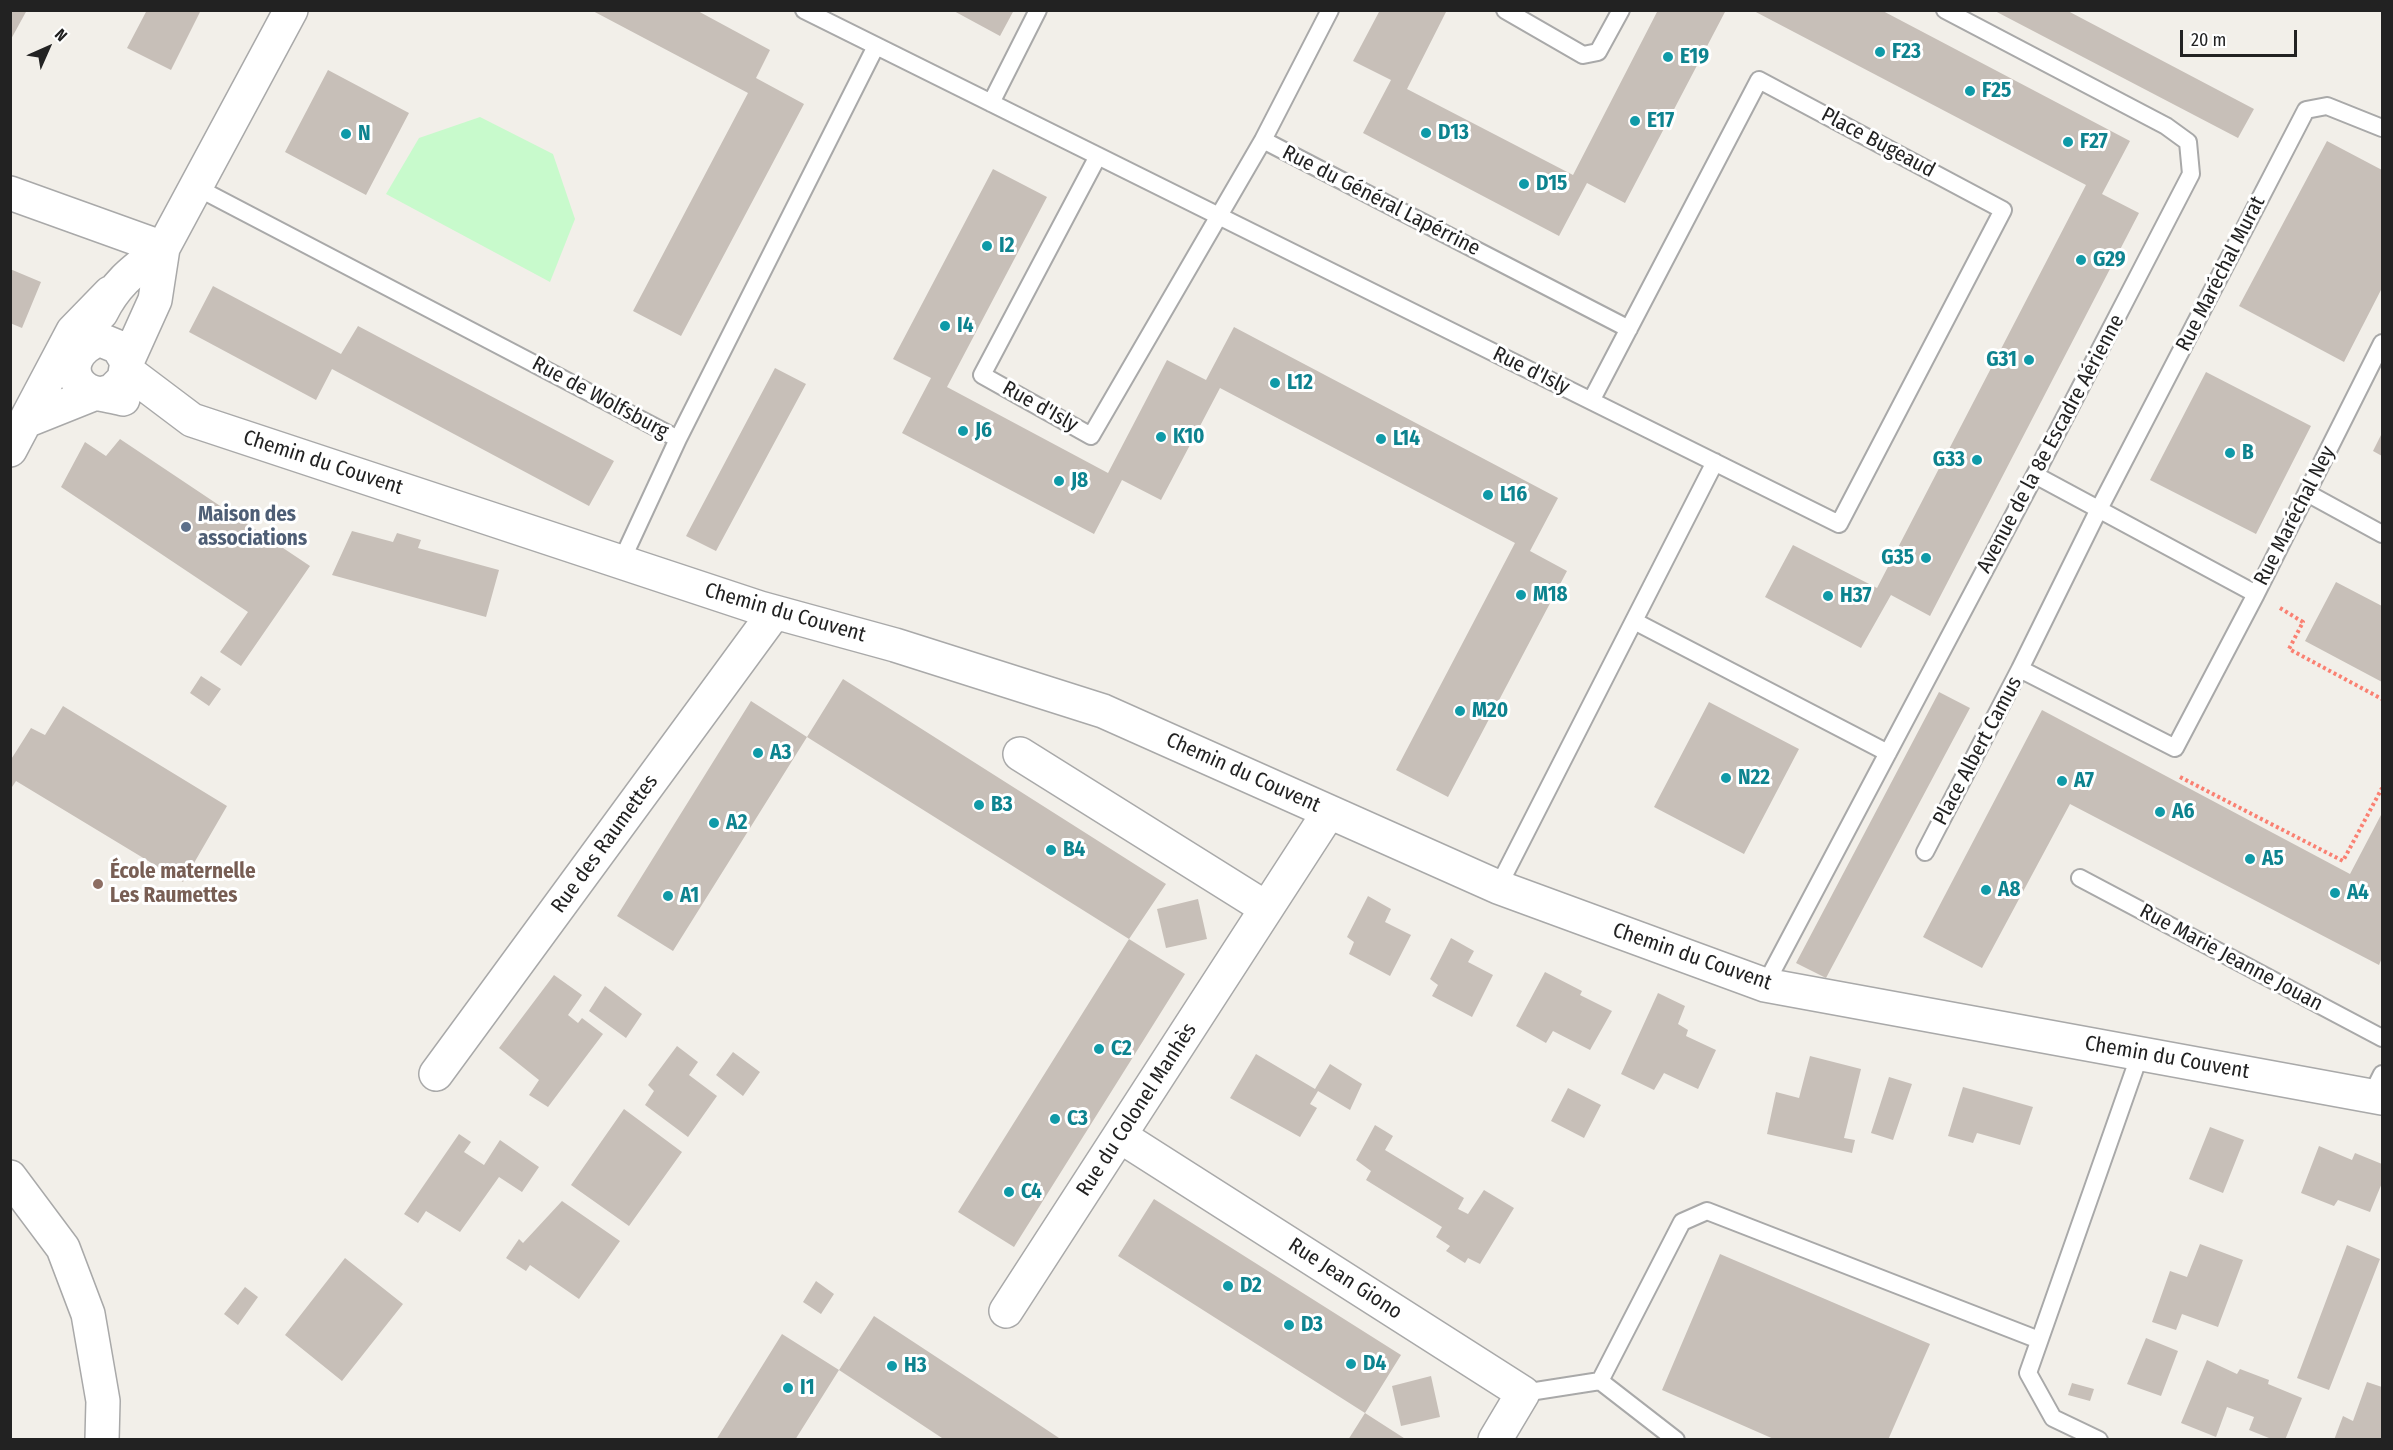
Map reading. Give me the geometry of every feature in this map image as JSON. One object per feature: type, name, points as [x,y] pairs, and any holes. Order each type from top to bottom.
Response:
[{"type":"street","points":[[18,419],[119,386],[154,300],[164,248],[291,10]]},
{"type":"street","points":[[10,193],[164,248]]},
{"type":"street","points":[[10,450],[18,419],[72,355],[110,293],[164,248]]},
{"type":"street","points":[[72,355],[101,340],[118,347],[127,366]]},
{"type":"street","points":[[72,355],[76,377],[87,390],[192,420]]},
{"type":"street","name":"Chemin du Couvent","points":[[127,366],[192,420],[774,613],[895,645],[1103,711],[1497,887],[1765,985],[2140,1054],[2379,1089]]},
{"type":"street","name":"Rue des Raumettes","points":[[436,1074],[774,613]]},
{"type":"street","points":[[1020,754],[1266,908]]},
{"type":"street","name":"Rue du Colonel Manhès","points":[[1006,1311],[1329,812]]},
{"type":"street","name":"Rue Jean Giono","points":[[1120,1136],[1523,1393]]},
{"type":"street","points":[[10,1177],[63,1248],[87,1314],[103,1401],[102,1440]]},
{"type":"street","points":[[1495,1440],[1523,1393]]},
{"type":"lane","name":"Rue d'Isly","points":[[804,10],[1839,524]]},
{"type":"lane","points":[[990,103],[1038,10]]},
{"type":"lane","name":"Rue du Général Lapérrine","points":[[1330,10],[1263,140],[1629,329]]},
{"type":"lane","points":[[1504,10],[1583,56],[1598,52],[1621,10]]},
{"type":"lane","name":"Avenue de la 8e Escadre Aérienne","points":[[1765,985],[2035,476],[2191,174],[2188,142],[2166,126],[1945,10]]},
{"type":"lane","name":"Rue de Wolfsburg","points":[[196,187],[678,439],[876,46]]},
{"type":"lane","name":"Place Bugeaud","points":[[1591,401],[1759,80],[2003,210],[1839,524]]},
{"type":"lane","name":"Rue Maréchal Murat","points":[[2099,509],[2306,110],[2327,106],[2382,128]]},
{"type":"lane","points":[[1219,216],[1263,140]]},
{"type":"lane","name":"Rue d'Isly","points":[[1098,156],[982,375],[1091,436],[1219,216]]},
{"type":"lane","name":"Rue Maréchal Ney","points":[[2035,476],[2256,594],[2382,343]]},
{"type":"lane","points":[[621,562],[678,439]]},
{"type":"lane","points":[[1497,887],[1715,462]]},
{"type":"lane","points":[[2307,493],[2382,534]]},
{"type":"lane","points":[[2020,669],[2099,509]]},
{"type":"lane","name":"Place Albert Camus","points":[[1924,852],[2020,669],[2175,748],[2256,594]]},
{"type":"lane","points":[[1634,621],[1888,753]]},
{"type":"lane","name":"Rue Marie Jeanne Jouan","points":[[2080,878],[2382,1038]]},
{"type":"lane","points":[[2099,1440],[2053,1418],[2028,1374],[2140,1054]]},
{"type":"lane","points":[[1600,1381],[1682,1222],[1707,1211],[2039,1340]]},
{"type":"lane","points":[[1523,1393],[1600,1381],[1676,1440]]},
{"type":"path","points":[[2256,594],[2302,622],[2289,649],[2382,699]]},
{"type":"path","points":[[2176,775],[2343,861],[2382,788]]},
{"type":"green space","points":[[480,117],[553,154],[575,219],[550,282],[386,194],[419,138]]},
{"type":"building","points":[[10,10],[27,10],[10,41]]},
{"type":"building","points":[[147,10],[201,10],[171,70],[127,48]]},
{"type":"building","points":[[591,10],[696,10],[770,50],[756,78],[804,104],[681,336],[633,311],[748,93]]},
{"type":"building","points":[[952,10],[1014,10],[1000,36]]},
{"type":"building","points":[[1380,10],[1447,10],[1407,89],[1573,175],[1658,10],[1726,10],[1625,203],[1587,183],[1559,236],[1363,133],[1391,80],[1353,61]]},
{"type":"building","points":[[1752,10],[1881,10],[2130,141],[2102,194],[2139,213],[1930,616],[1891,595],[1861,648],[1765,597],[1793,545],[1877,588],[2086,185]]},
{"type":"building","points":[[1993,10],[2066,10],[2254,109],[2238,138]]},
{"type":"building","name":"N","points":[[328,70],[409,113],[366,195],[285,152]]},
{"type":"building","points":[[2327,141],[2382,170],[2382,288],[2344,362],[2239,306]]},
{"type":"building","points":[[993,169],[1047,197],[947,387],[1108,473],[1167,360],[1206,380],[1234,327],[1558,498],[1530,551],[1567,571],[1448,797],[1396,770],[1515,543],[1220,388],[1161,500],[1122,480],[1094,534],[902,433],[931,378],[893,359]]},
{"type":"building","points":[[10,269],[41,282],[22,328],[10,323]]},
{"type":"building","points":[[213,286],[341,354],[358,326],[614,461],[589,506],[332,369],[316,400],[189,332]]},
{"type":"building","points":[[775,368],[806,384],[716,551],[686,536]]},
{"type":"building","name":"B","points":[[2206,372],[2311,426],[2256,534],[2150,480]]},
{"type":"building","points":[[2382,433],[2382,456],[2373,451]]},
{"type":"building","name":"Maison des associations","points":[[120,439],[310,566],[241,666],[220,652],[248,612],[61,487],[85,442],[106,456]]},
{"type":"building","points":[[352,531],[393,542],[397,533],[421,540],[418,548],[499,570],[486,617],[332,575]]},
{"type":"building","points":[[2336,582],[2382,606],[2382,682],[2305,641]]},
{"type":"building","points":[[201,676],[221,689],[209,706],[190,693]]},
{"type":"building","points":[[843,679],[1166,884],[1129,939],[807,737]]},
{"type":"building","points":[[1939,692],[1970,708],[1826,978],[1796,963]]},
{"type":"building","points":[[751,701],[807,737],[673,951],[617,916]]},
{"type":"building","name":"N22","points":[[1709,702],[1799,749],[1744,854],[1654,807]]},
{"type":"building","points":[[63,706],[227,806],[183,882],[16,781],[10,790],[10,761],[31,728],[45,735]]},
{"type":"building","points":[[2042,710],[2350,874],[2382,813],[2382,958],[2379,965],[2070,804],[1982,968],[1923,937]]},
{"type":"building","points":[[1368,896],[1391,909],[1385,922],[1411,935],[1390,976],[1349,954],[1354,942],[1347,937]]},
{"type":"building","points":[[1198,899],[1207,939],[1166,948],[1157,909]]},
{"type":"building","points":[[1451,938],[1474,951],[1468,962],[1493,975],[1472,1017],[1432,996],[1438,985],[1430,979]]},
{"type":"building","points":[[1129,939],[1185,974],[1014,1247],[958,1212]]},
{"type":"building","points":[[1545,972],[1582,991],[1580,995],[1612,1011],[1590,1050],[1553,1031],[1546,1043],[1516,1026]]},
{"type":"building","points":[[554,975],[582,995],[568,1015],[578,1023],[582,1018],[603,1034],[548,1107],[529,1095],[539,1080],[499,1048]]},
{"type":"building","points":[[605,986],[642,1014],[626,1038],[589,1011]]},
{"type":"building","points":[[1658,993],[1685,1006],[1678,1024],[1688,1030],[1686,1036],[1716,1050],[1698,1089],[1664,1073],[1654,1090],[1621,1074]]},
{"type":"building","points":[[677,1046],[698,1062],[689,1075],[717,1096],[688,1137],[645,1105],[654,1091],[648,1085]]},
{"type":"building","points":[[733,1052],[760,1072],[743,1096],[716,1075]]},
{"type":"building","points":[[1256,1054],[1315,1089],[1330,1064],[1362,1084],[1350,1110],[1318,1091],[1310,1104],[1317,1108],[1300,1137],[1230,1098]]},
{"type":"building","points":[[1810,1056],[1861,1069],[1844,1138],[1855,1140],[1852,1153],[1767,1134],[1776,1092],[1799,1098]]},
{"type":"building","points":[[1889,1077],[1912,1084],[1893,1140],[1871,1133]]},
{"type":"building","points":[[1963,1087],[2033,1107],[2020,1145],[1977,1133],[1973,1143],[1948,1136]]},
{"type":"building","points":[[1568,1088],[1601,1105],[1584,1138],[1551,1121]]},
{"type":"building","points":[[624,1109],[682,1152],[629,1226],[571,1185]]},
{"type":"building","points":[[1375,1125],[1393,1136],[1385,1150],[1464,1198],[1458,1209],[1468,1214],[1484,1190],[1514,1208],[1480,1264],[1468,1258],[1465,1263],[1446,1251],[1450,1246],[1436,1237],[1442,1227],[1366,1180],[1371,1171],[1356,1160]]},
{"type":"building","points":[[2210,1127],[2244,1140],[2223,1193],[2189,1179]]},
{"type":"building","points":[[459,1134],[471,1142],[464,1152],[484,1165],[500,1140],[539,1167],[522,1192],[499,1177],[460,1232],[426,1211],[418,1223],[404,1214]]},
{"type":"building","points":[[2319,1146],[2352,1160],[2355,1153],[2382,1164],[2382,1183],[2370,1212],[2338,1200],[2334,1206],[2301,1193]]},
{"type":"building","points":[[1154,1199],[1401,1355],[1365,1413],[1118,1256]]},
{"type":"building","points":[[562,1201],[620,1241],[579,1299],[530,1265],[526,1271],[506,1258],[519,1239],[523,1243]]},
{"type":"building","points":[[2200,1244],[2243,1260],[2218,1327],[2182,1314],[2176,1330],[2152,1322],[2170,1271],[2187,1277]]},
{"type":"building","points":[[2347,1245],[2380,1259],[2329,1390],[2297,1378]]},
{"type":"building","points":[[1720,1254],[1930,1344],[1888,1440],[1776,1440],[1662,1390]]},
{"type":"building","points":[[345,1258],[403,1304],[342,1381],[285,1335]]},
{"type":"building","points":[[816,1281],[834,1294],[821,1314],[803,1302]]},
{"type":"building","points":[[245,1287],[258,1297],[238,1325],[224,1314]]},
{"type":"building","points":[[874,1316],[1062,1440],[945,1440],[839,1370]]},
{"type":"building","name":"I1","points":[[782,1334],[839,1370],[795,1440],[716,1440]]},
{"type":"building","points":[[2146,1338],[2178,1351],[2161,1396],[2127,1384]]},
{"type":"building","points":[[2207,1360],[2237,1374],[2240,1369],[2269,1380],[2268,1384],[2302,1398],[2285,1440],[2274,1440],[2249,1430],[2254,1417],[2227,1407],[2216,1437],[2181,1423]]},
{"type":"building","points":[[1431,1376],[1440,1417],[1401,1426],[1392,1386]]},
{"type":"building","points":[[2367,1382],[2382,1387],[2382,1440],[2334,1440],[2343,1416],[2353,1421]]},
{"type":"building","points":[[2072,1383],[2094,1389],[2090,1401],[2068,1395]]},
{"type":"building","points":[[1365,1413],[1407,1440],[1348,1440]]},
{"type":"place","name":"F23","points":[[1880,52]]},
{"type":"place","name":"E19","points":[[1668,57]]},
{"type":"place","name":"F25","points":[[1970,91]]},
{"type":"place","name":"E17","points":[[1635,121]]},
{"type":"place","name":"D13","points":[[1426,133]]},
{"type":"place","name":"N","points":[[346,134]]},
{"type":"place","name":"F27","points":[[2068,142]]},
{"type":"place","name":"D15","points":[[1524,184]]},
{"type":"place","name":"I2","points":[[987,246]]},
{"type":"place","name":"G29","points":[[2081,260]]},
{"type":"place","name":"I4","points":[[945,326]]},
{"type":"place","name":"G31","points":[[2029,360]]},
{"type":"place","name":"L12","points":[[1275,383]]},
{"type":"place","name":"J6","points":[[963,431]]},
{"type":"place","name":"K10","points":[[1161,437]]},
{"type":"place","name":"L14","points":[[1381,439]]},
{"type":"place","name":"B","points":[[2230,453]]},
{"type":"place","name":"G33","points":[[1977,460]]},
{"type":"place","name":"J8","points":[[1059,481]]},
{"type":"place","name":"L16","points":[[1488,495]]},
{"type":"place","name":"Maison des associations","points":[[186,527]]},
{"type":"place","name":"G35","points":[[1926,558]]},
{"type":"place","name":"M18","points":[[1521,595]]},
{"type":"place","name":"H37","points":[[1828,596]]},
{"type":"place","name":"M20","points":[[1460,711]]},
{"type":"place","name":"A3","points":[[758,753]]},
{"type":"place","name":"N22","points":[[1726,778]]},
{"type":"place","name":"A7","points":[[2062,781]]},
{"type":"place","name":"B3","points":[[979,805]]},
{"type":"place","name":"A6","points":[[2160,812]]},
{"type":"place","name":"A2","points":[[714,823]]},
{"type":"place","name":"B4","points":[[1051,850]]},
{"type":"place","name":"A5","points":[[2250,859]]},
{"type":"place","name":"École maternelle Les Raumettes","points":[[98,884]]},
{"type":"place","name":"A8","points":[[1986,890]]},
{"type":"place","name":"A4","points":[[2335,893]]},
{"type":"place","name":"A1","points":[[668,896]]},
{"type":"place","name":"C2","points":[[1099,1049]]},
{"type":"place","name":"C3","points":[[1055,1119]]},
{"type":"place","name":"C4","points":[[1009,1192]]},
{"type":"place","name":"D2","points":[[1228,1286]]},
{"type":"place","name":"D3","points":[[1289,1325]]},
{"type":"place","name":"D4","points":[[1351,1364]]},
{"type":"place","name":"H3","points":[[892,1366]]},
{"type":"place","name":"I1","points":[[788,1388]]}]
